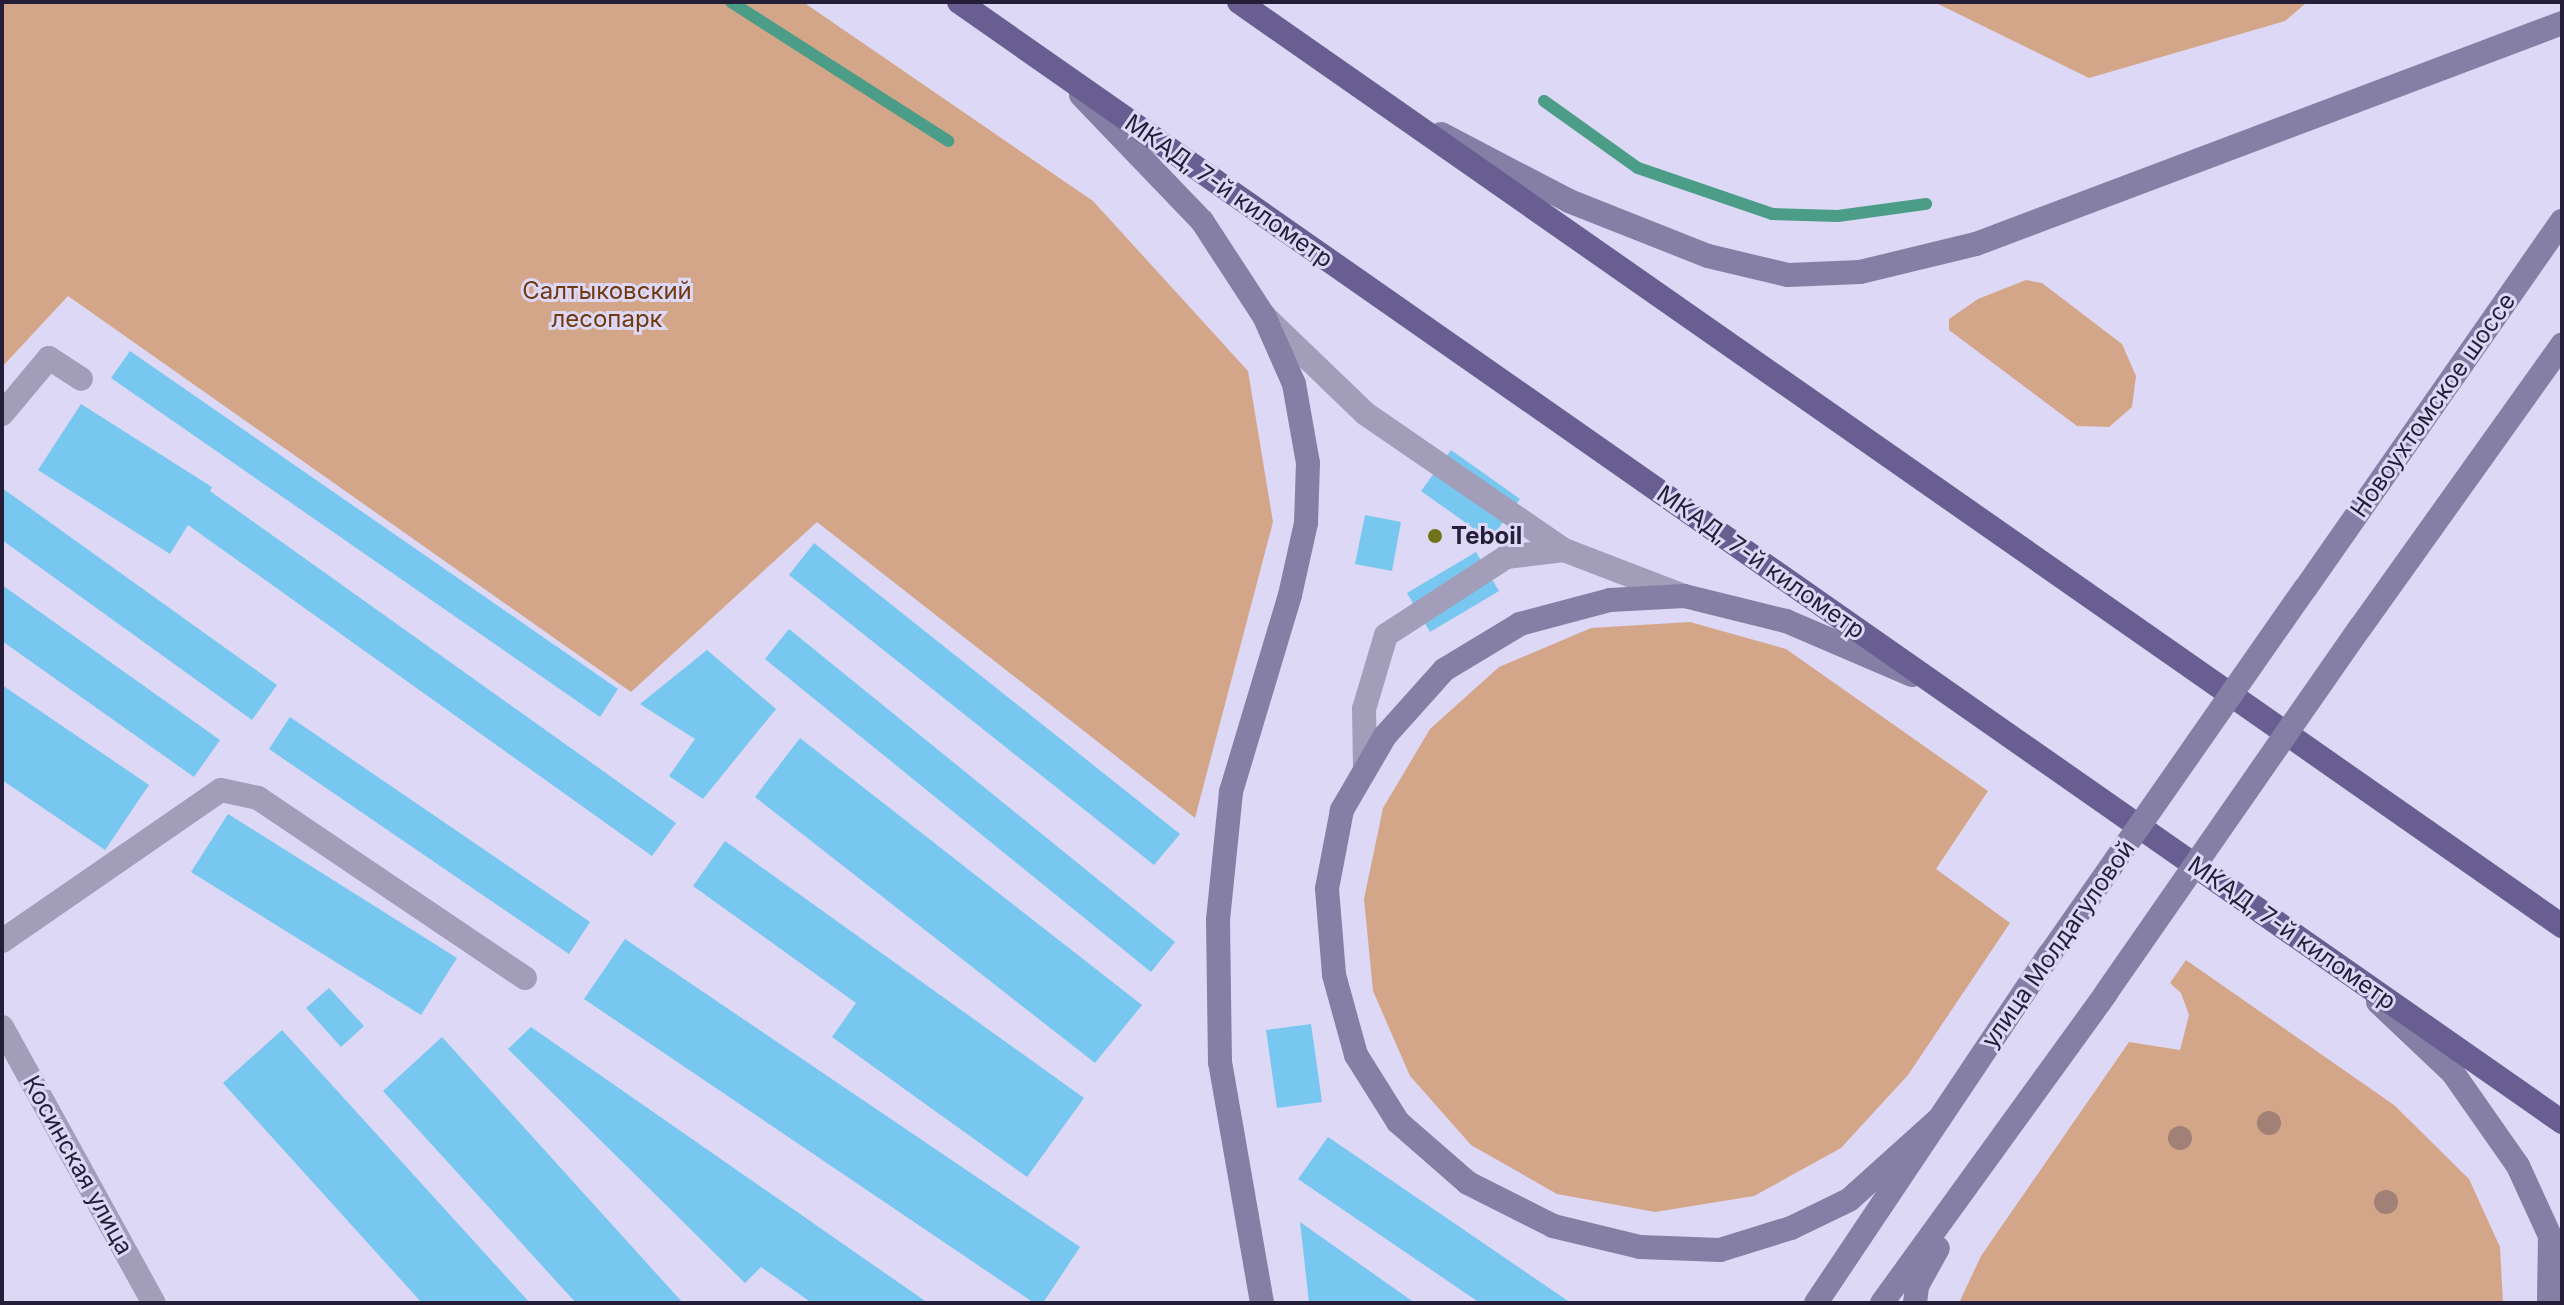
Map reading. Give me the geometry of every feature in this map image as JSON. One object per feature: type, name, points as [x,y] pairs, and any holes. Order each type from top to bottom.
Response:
[{"type":"highway","name":"МКАД, 7-й километр","points":[[959,2],[2562,1122]]},
{"type":"highway","points":[[1239,2],[2562,926]]},
{"type":"main road","points":[[1388,105],[1569,201],[1708,256],[1788,275],[1860,272],[1976,244],[2562,23]]},
{"type":"main road","points":[[1060,73],[1202,221],[1264,316],[1294,384],[1308,463],[1306,523],[1231,792],[1218,920],[1220,1062],[1262,1303]]},
{"type":"main road","name":"Новоухтомское шоссе","points":[[2305,589],[2562,221]]},
{"type":"main road","points":[[1882,1303],[1975,1179],[2562,345]]},
{"type":"main road","name":"улица Молдагуловой","points":[[1816,1303],[2050,954],[2305,589]]},
{"type":"main road","points":[[1938,1120],[1849,1200],[1791,1228],[1720,1250],[1640,1247],[1553,1226],[1468,1183],[1398,1122],[1356,1055],[1334,975],[1327,889],[1342,810],[1385,736],[1444,670],[1520,624],[1610,600],[1684,596],[1786,621],[1940,687]]},
{"type":"main road","points":[[2342,968],[2453,1073],[2518,1166],[2550,1236],[2549,1303]]},
{"type":"main road","points":[[1915,1303],[1917,1286],[1975,1179]]},
{"type":"street","points":[[1264,316],[1366,414],[1564,550],[1684,596]]},
{"type":"street","points":[[2,414],[49,358],[81,379]]},
{"type":"street","points":[[1365,770],[1364,709],[1386,635],[1506,557],[1564,550]]},
{"type":"street","points":[[2,941],[221,790],[258,798],[525,978]]},
{"type":"street","name":"Косинская улица","points":[[2,1027],[154,1303]]},
{"type":"green space","name":"Салтыковский лесопарк","points":[[2,2],[803,2],[1093,201],[1248,371],[1273,522],[1195,818],[817,522],[631,692],[68,296],[2,367]]},
{"type":"green space","points":[[1934,2],[2307,2],[2285,21],[2089,78]]},
{"type":"green space","points":[[2026,280],[2042,283],[2122,344],[2136,376],[2132,407],[2109,427],[2077,426],[1949,330],[1949,319],[1978,299]]},
{"type":"green space","points":[[1690,622],[1786,649],[1988,791],[1936,869],[2010,923],[1908,1075],[1841,1148],[1754,1196],[1655,1212],[1557,1194],[1471,1145],[1410,1076],[1373,991],[1364,899],[1383,808],[1430,729],[1499,667],[1591,628]]},
{"type":"green space","points":[[2186,960],[2394,1105],[2469,1179],[2500,1247],[2503,1303],[1959,1303],[1981,1256],[2129,1042],[2180,1050],[2189,1015],[2181,993],[2170,983]]},
{"type":"building","points":[[130,351],[618,689],[600,717],[111,378]]},
{"type":"building","points":[[81,404],[212,487],[210,491],[676,823],[652,856],[188,525],[170,554],[38,470]]},
{"type":"building","points":[[1451,450],[1520,499],[1490,540],[1421,491]]},
{"type":"building","points":[[2,488],[277,685],[252,720],[2,540]]},
{"type":"building","points":[[1365,515],[1401,522],[1392,571],[1355,564]]},
{"type":"building","points":[[814,543],[1180,834],[1154,865],[789,575]]},
{"type":"building","points":[[1476,552],[1499,591],[1430,632],[1407,593]]},
{"type":"building","points":[[2,585],[220,740],[194,777],[2,641]]},
{"type":"building","points":[[789,629],[1175,942],[1151,972],[765,659]]},
{"type":"building","points":[[707,650],[776,709],[703,799],[669,776],[695,739],[640,704]]},
{"type":"building","points":[[2,685],[149,785],[105,850],[2,780]]},
{"type":"building","points":[[290,717],[590,922],[569,954],[269,749]]},
{"type":"building","points":[[800,738],[1142,1005],[1095,1063],[755,797]]},
{"type":"building","points":[[228,814],[457,958],[421,1015],[191,872]]},
{"type":"building","points":[[725,841],[1084,1098],[1027,1177],[832,1037],[856,1003],[693,886]]},
{"type":"building","points":[[625,939],[1080,1247],[1043,1303],[1034,1303],[584,999]]},
{"type":"building","points":[[329,988],[364,1026],[341,1047],[306,1008]]},
{"type":"building","points":[[1311,1024],[1322,1102],[1277,1108],[1266,1030]]},
{"type":"building","points":[[531,1027],[928,1303],[812,1303],[761,1267],[745,1283],[508,1049]]},
{"type":"building","points":[[282,1030],[530,1303],[422,1303],[223,1083]]},
{"type":"building","points":[[442,1037],[683,1303],[576,1303],[383,1091]]},
{"type":"building","points":[[1328,1137],[1571,1303],[1480,1303],[1298,1179]]},
{"type":"building","points":[[1300,1222],[1415,1303],[1309,1303]]},
{"type":"waterway","points":[[731,2],[948,141]]},
{"type":"waterway","points":[[1544,101],[1638,168],[1772,214],[1838,216],[1926,204]]},
{"type":"place","name":"Teboil","points":[[1435,536]]}]
